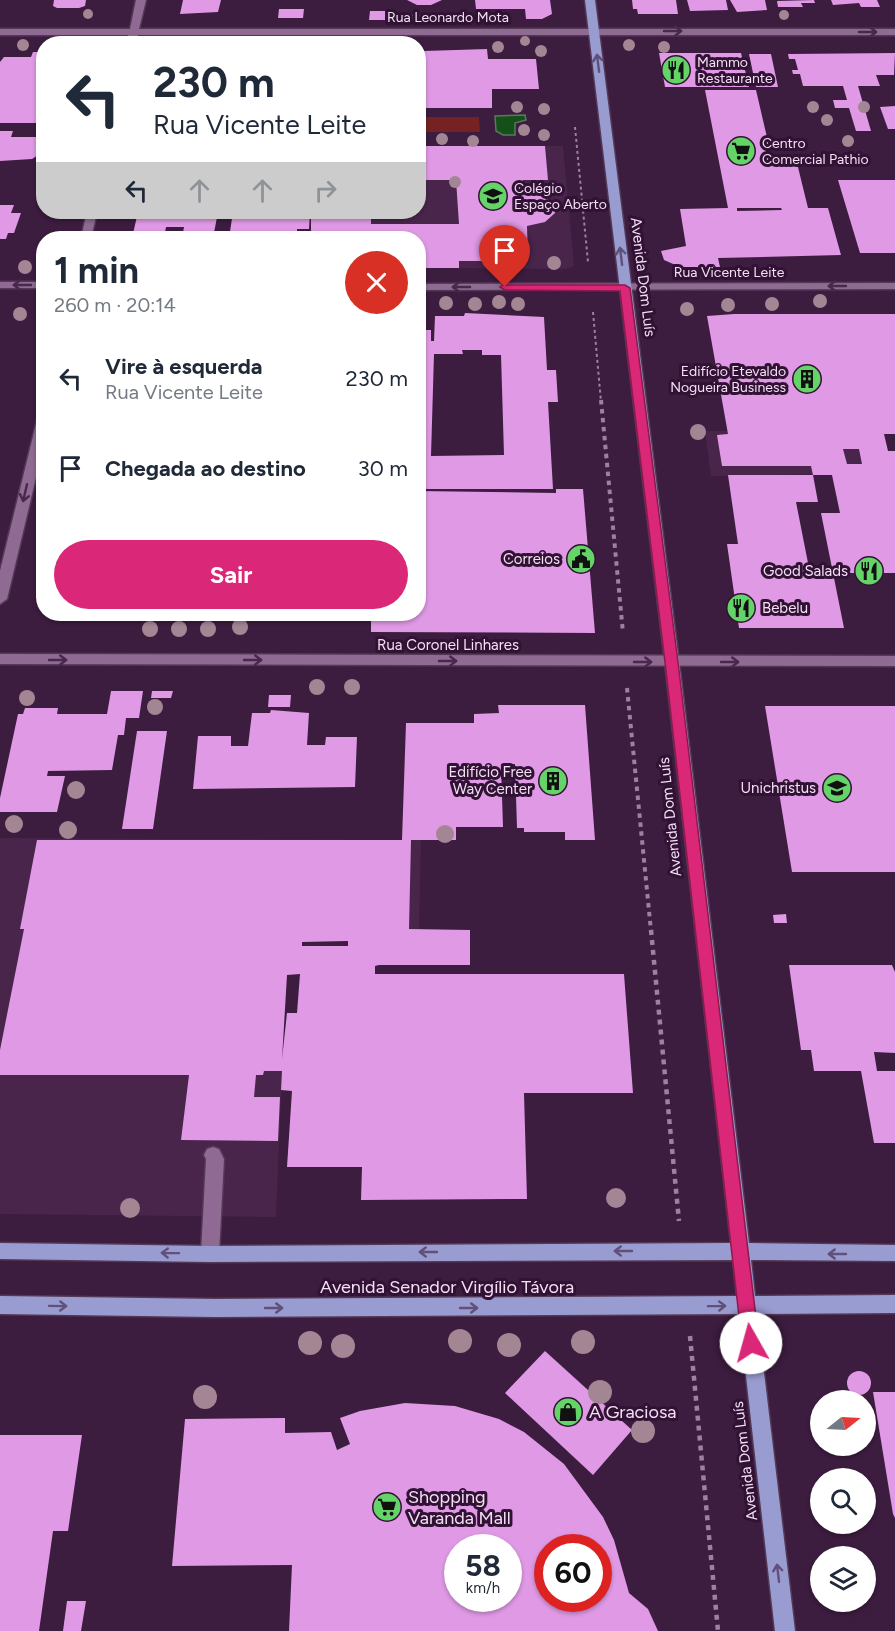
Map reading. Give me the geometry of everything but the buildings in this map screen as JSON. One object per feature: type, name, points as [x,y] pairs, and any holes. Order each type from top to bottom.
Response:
[{"type":"main road","name":"Avenida Dom Luís","points":[[590,0],[672,662],[785,1631]]},
{"type":"main road","points":[[0,1251],[210,1254],[637,1250],[895,1253]]},
{"type":"main road","name":"Avenida Senador Virgílio Távora","points":[[0,1305],[215,1308],[895,1304]]},
{"type":"street","points":[[133,36],[141,0]]},
{"type":"street","name":"Rua Leonardo Mota","points":[[0,32],[895,32]]},
{"type":"street","points":[[0,285],[36,285]]},
{"type":"street","name":"Rua Vicente Leite","points":[[426,287],[895,286]]},
{"type":"street","points":[[0,599],[36,449]]},
{"type":"street","name":"Rua Coronel Linhares","points":[[0,659],[895,661]]},
{"type":"street","points":[[210,1254],[215,1159],[213,1155]]},
{"type":"path","points":[[574,120],[589,271]]},
{"type":"path","points":[[592,300],[623,641]]},
{"type":"path","points":[[627,689],[679,1224]]},
{"type":"path","points":[[690,1346],[718,1631]]},
{"type":"shaded area","points":[[525,115],[526,120],[515,123],[515,135],[503,135],[496,131],[495,116]]},
{"type":"shaded area","points":[[426,117],[479,117],[480,132],[426,132]]},
{"type":"shaded area","name":"Colégio Espaço Aberto","points":[[426,146],[563,146],[574,266],[565,269],[426,268],[426,231],[370,231],[371,219],[426,219]]},
{"type":"shaded area","points":[[705,431],[882,431],[894,473],[711,476]]},
{"type":"shaded area","points":[[0,838],[421,840],[419,932],[288,932],[276,1217],[0,1214]]},
{"type":"place","name":"Mammo Restaurante","points":[[676,70]]},
{"type":"place","name":"Centro Comercial Pathio","points":[[741,151]]},
{"type":"place","name":"Colégio Espaço Aberto","points":[[493,196]]},
{"type":"place","name":"Edifício Etevaldo Nogueira Business","points":[[807,379]]},
{"type":"place","name":"Correios","points":[[581,559]]},
{"type":"place","name":"Good Salads","points":[[869,571]]},
{"type":"place","name":"Bebelu","points":[[741,608]]},
{"type":"place","name":"Edifício Free Way Center","points":[[553,781]]},
{"type":"place","name":"Unichristus","points":[[837,788]]},
{"type":"place","name":"A Graciosa","points":[[568,1412]]},
{"type":"place","name":"Shopping Varanda Mall","points":[[387,1507]]},
{"type":"route","points":[[505,287],[625,288],[672,662],[751,1343]]}]
